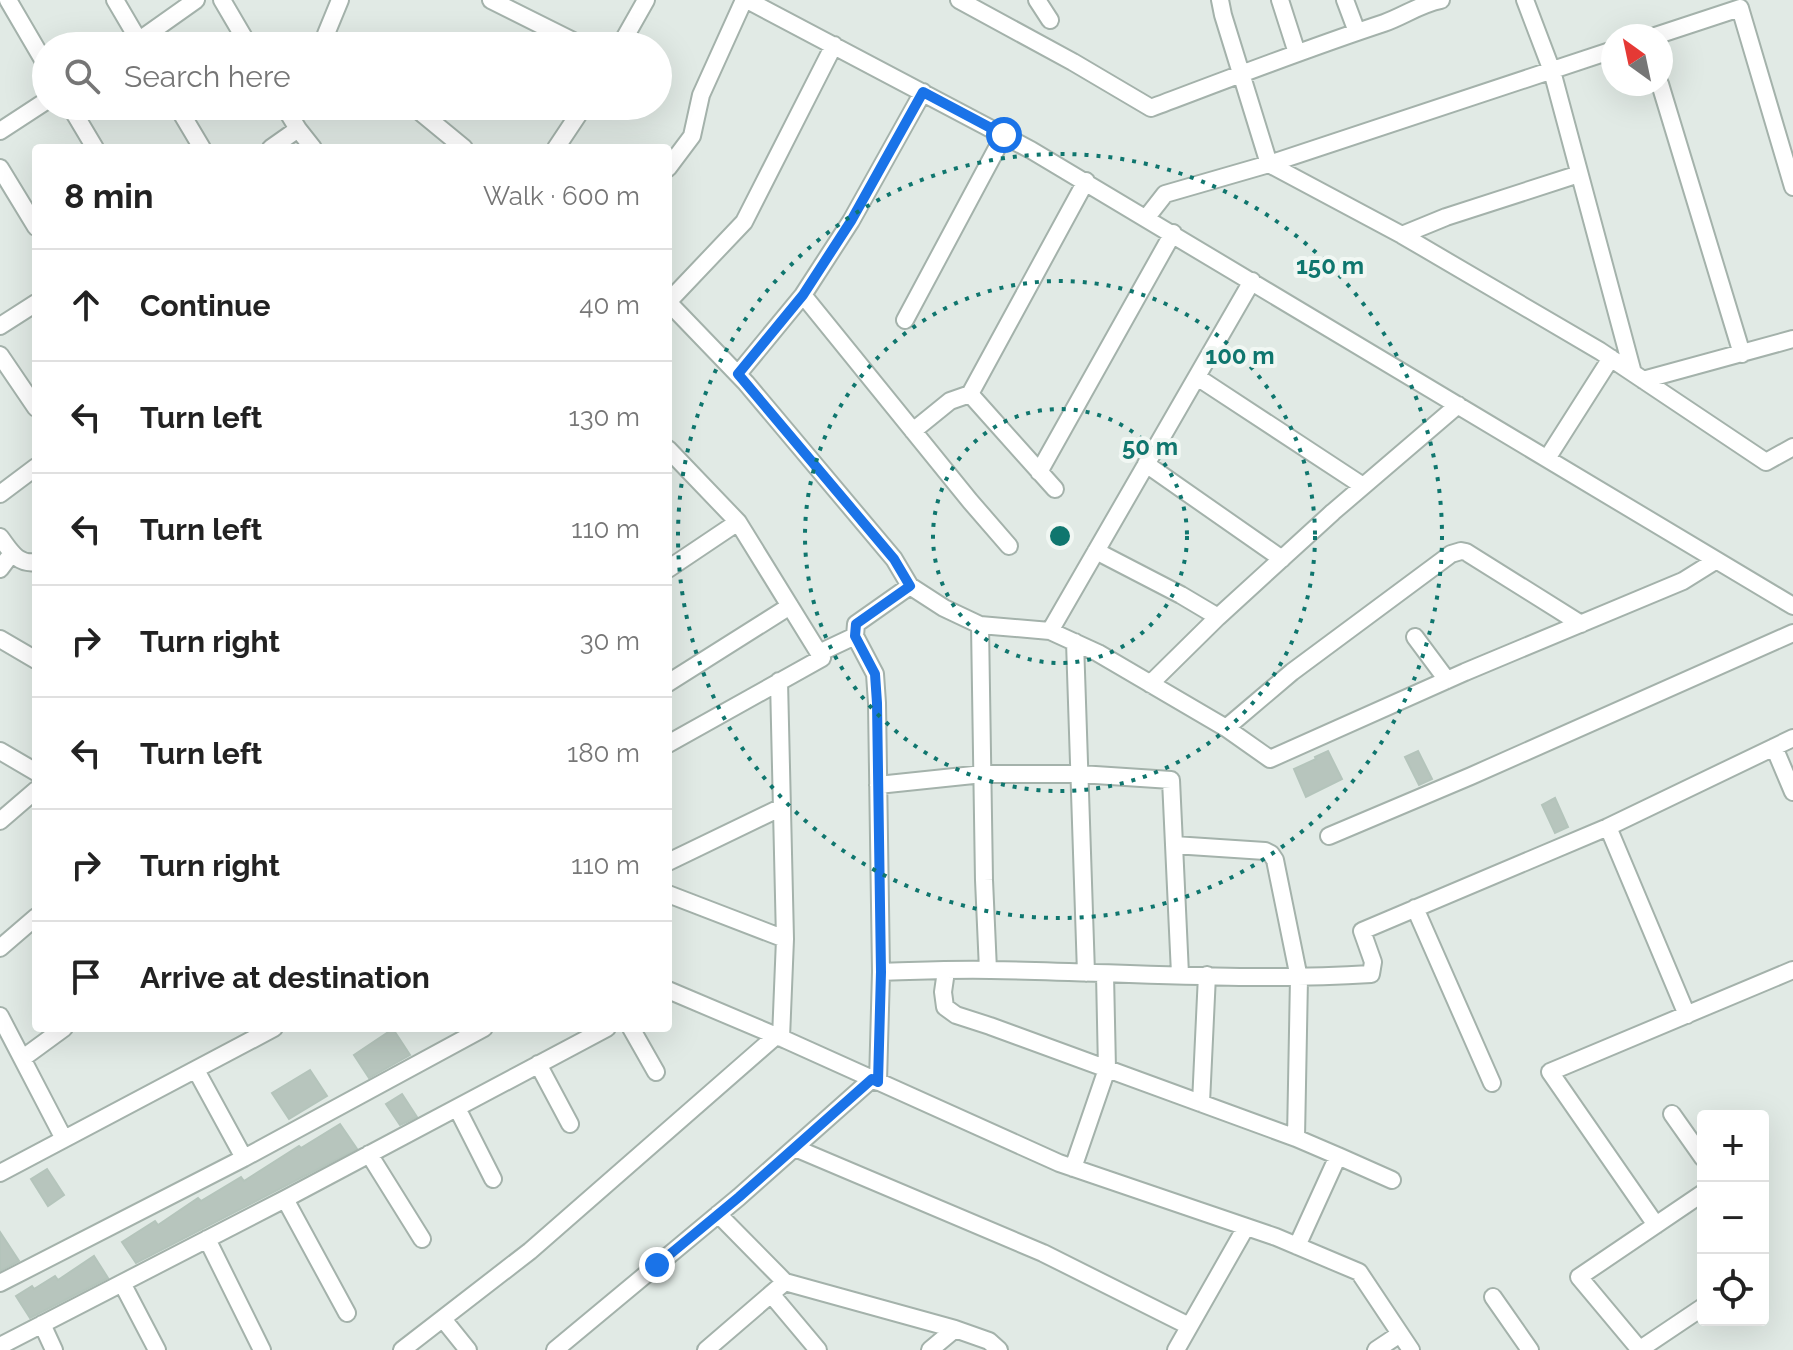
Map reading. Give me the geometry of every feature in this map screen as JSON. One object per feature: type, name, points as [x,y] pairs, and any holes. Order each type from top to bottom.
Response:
[{"type":"street","points":[[8,0],[32,41]]},
{"type":"street","points":[[115,0],[132,32]]},
{"type":"street","points":[[154,32],[196,0]]},
{"type":"street","points":[[222,0],[241,32]]},
{"type":"street","points":[[327,32],[340,0]]},
{"type":"street","points":[[491,0],[555,32]]},
{"type":"street","points":[[628,32],[646,0]]},
{"type":"street","points":[[959,0],[1151,108],[1398,18],[1432,1]]},
{"type":"street","points":[[1037,0],[1050,20]]},
{"type":"street","points":[[1220,0],[1269,164],[1402,235],[1611,358],[1766,462],[1793,447]]},
{"type":"street","points":[[1280,0],[1297,53]]},
{"type":"street","points":[[1345,0],[1357,32]]},
{"type":"street","points":[[1525,0],[1552,71],[1638,377]]},
{"type":"street","points":[[672,163],[692,136],[701,95],[753,1],[1086,181],[1793,606]]},
{"type":"street","points":[[1673,30],[1740,8],[1793,187]]},
{"type":"street","points":[[672,298],[744,222],[834,45]]},
{"type":"street","points":[[1147,217],[1165,194],[1269,164],[1601,54]]},
{"type":"street","points":[[738,374],[803,295],[851,221],[923,92]]},
{"type":"street","points":[[1664,96],[1742,354]]},
{"type":"street","points":[[0,131],[32,110]]},
{"type":"street","points":[[78,120],[93,144]]},
{"type":"street","points":[[185,120],[200,144]]},
{"type":"street","points":[[293,120],[310,144]]},
{"type":"street","points":[[430,120],[459,144]]},
{"type":"street","points":[[559,144],[575,120]]},
{"type":"street","points":[[277,144],[298,129]]},
{"type":"street","points":[[905,320],[1004,135]]},
{"type":"street","points":[[0,168],[32,220]]},
{"type":"street","points":[[1402,235],[1446,217],[1579,174]]},
{"type":"street","points":[[913,431],[950,401],[970,394],[1086,181]]},
{"type":"street","points":[[1039,472],[1173,233]]},
{"type":"street","points":[[1050,631],[1252,281]]},
{"type":"street","points":[[803,295],[1009,546]]},
{"type":"street","points":[[0,326],[32,306]]},
{"type":"street","points":[[672,306],[738,374],[894,559],[910,586],[944,608],[980,625],[1050,631],[1098,653],[1226,728],[1270,759],[1447,680],[1683,581],[1715,561]]},
{"type":"street","points":[[1638,377],[1742,354],[1793,339]]},
{"type":"street","points":[[0,355],[32,402]]},
{"type":"street","points":[[1548,457],[1611,358]]},
{"type":"street","points":[[1197,377],[1363,486]]},
{"type":"street","points":[[970,394],[1055,489]]},
{"type":"street","points":[[1150,684],[1282,559],[1458,405]]},
{"type":"street","points":[[672,453],[738,522],[822,658],[672,742]]},
{"type":"street","points":[[1146,464],[1282,559]]},
{"type":"street","points":[[0,494],[32,470]]},
{"type":"street","points":[[672,566],[738,522]]},
{"type":"street","points":[[0,537],[18,559],[32,562]]},
{"type":"street","points":[[1096,551],[1218,617]]},
{"type":"street","points":[[1226,728],[1292,672],[1457,551],[1466,552],[1581,624]]},
{"type":"street","points":[[0,569],[12,553]]},
{"type":"street","points":[[555,1350],[875,1081],[881,972],[877,703],[875,674],[855,636],[856,624],[910,586]]},
{"type":"street","points":[[672,680],[790,606]]},
{"type":"street","points":[[980,625],[988,970]]},
{"type":"street","points":[[1329,836],[1793,633]]},
{"type":"street","points":[[819,653],[855,636]]},
{"type":"street","points":[[1415,637],[1447,680]]},
{"type":"street","points":[[0,639],[32,658]]},
{"type":"street","points":[[1075,642],[1086,973]]},
{"type":"street","points":[[402,1350],[530,1251],[778,1037],[785,939],[779,681]]},
{"type":"street","points":[[881,972],[988,970],[1299,978],[1371,974],[1373,962],[1362,931],[1608,827],[1793,738]]},
{"type":"street","points":[[1774,747],[1793,792]]},
{"type":"street","points":[[0,751],[32,770]]},
{"type":"street","points":[[878,785],[983,774],[1080,774],[1171,780],[1180,974]]},
{"type":"street","points":[[0,821],[32,793]]},
{"type":"street","points":[[672,860],[782,807]]},
{"type":"street","points":[[1608,827],[1687,1015]]},
{"type":"street","points":[[1174,845],[1257,850],[1271,854],[1278,868],[1299,978],[1296,1138]]},
{"type":"street","points":[[672,896],[785,939]]},
{"type":"street","points":[[1415,908],[1492,1083]]},
{"type":"street","points":[[0,948],[32,920]]},
{"type":"street","points":[[1656,1225],[1550,1072],[1793,970]]},
{"type":"street","points":[[946,971],[943,992],[945,1007],[956,1015],[1296,1138],[1392,1180]]},
{"type":"street","points":[[1073,1168],[1107,1069],[1105,974]]},
{"type":"street","points":[[1201,1103],[1207,975]]},
{"type":"street","points":[[672,994],[778,1037],[1059,1163],[1246,1227],[1359,1272],[1411,1350]]},
{"type":"street","points":[[0,1016],[64,1139]]},
{"type":"street","points":[[23,1058],[59,1032]]},
{"type":"street","points":[[0,1173],[267,1032]]},
{"type":"street","points":[[0,1283],[244,1158],[477,1032]]},
{"type":"street","points":[[0,1346],[599,1032]]},
{"type":"street","points":[[633,1032],[656,1072]]},
{"type":"street","points":[[538,1064],[570,1124]]},
{"type":"street","points":[[196,1070],[244,1158]]},
{"type":"street","points":[[457,1108],[493,1179]]},
{"type":"street","points":[[1672,1114],[1697,1149]]},
{"type":"street","points":[[795,1148],[1043,1253],[1189,1326]]},
{"type":"street","points":[[369,1154],[422,1239]]},
{"type":"street","points":[[1297,1246],[1338,1156]]},
{"type":"street","points":[[1697,1197],[1579,1277],[1640,1350],[1697,1311]]},
{"type":"street","points":[[285,1199],[347,1313]]},
{"type":"street","points":[[718,1214],[785,1282],[955,1329],[989,1341],[999,1350]]},
{"type":"street","points":[[1176,1350],[1246,1227]]},
{"type":"street","points":[[207,1239],[262,1350]]},
{"type":"street","points":[[706,1350],[785,1282]]},
{"type":"street","points":[[122,1283],[157,1350]]},
{"type":"street","points":[[771,1294],[818,1350]]},
{"type":"street","points":[[1493,1297],[1530,1350]]},
{"type":"street","points":[[443,1319],[468,1350]]},
{"type":"street","points":[[42,1324],[54,1350]]},
{"type":"street","points":[[930,1350],[955,1329]]},
{"type":"street","points":[[1376,1350],[1400,1334]]},
{"type":"building","points":[[1328,751],[1342,779],[1306,797],[1294,769]]},
{"type":"building","points":[[1418,751],[1432,779],[1419,785],[1405,757]]},
{"type":"building","points":[[1555,798],[1568,827],[1555,833],[1542,805]]},
{"type":"building","points":[[388,1032],[395,1032],[410,1055],[369,1078],[354,1055]]},
{"type":"building","points":[[310,1070],[327,1096],[289,1119],[272,1093]]},
{"type":"building","points":[[402,1094],[417,1117],[400,1125],[386,1104]]},
{"type":"building","points":[[340,1124],[357,1149],[136,1263],[122,1242],[155,1221],[158,1225],[198,1198],[201,1201],[241,1177],[244,1181]]},
{"type":"building","points":[[47,1169],[64,1195],[48,1206],[31,1179]]},
{"type":"building","points":[[0,1232],[19,1261],[0,1271]]},
{"type":"building","points":[[94,1256],[108,1278],[30,1318],[16,1296],[55,1276],[58,1280]]},
{"type":"route","points":[[657,1265],[872,1079],[878,1082],[881,972],[877,703],[875,674],[855,636],[856,624],[910,586],[894,559],[738,374],[803,295],[851,221],[923,92],[1004,135]]}]
